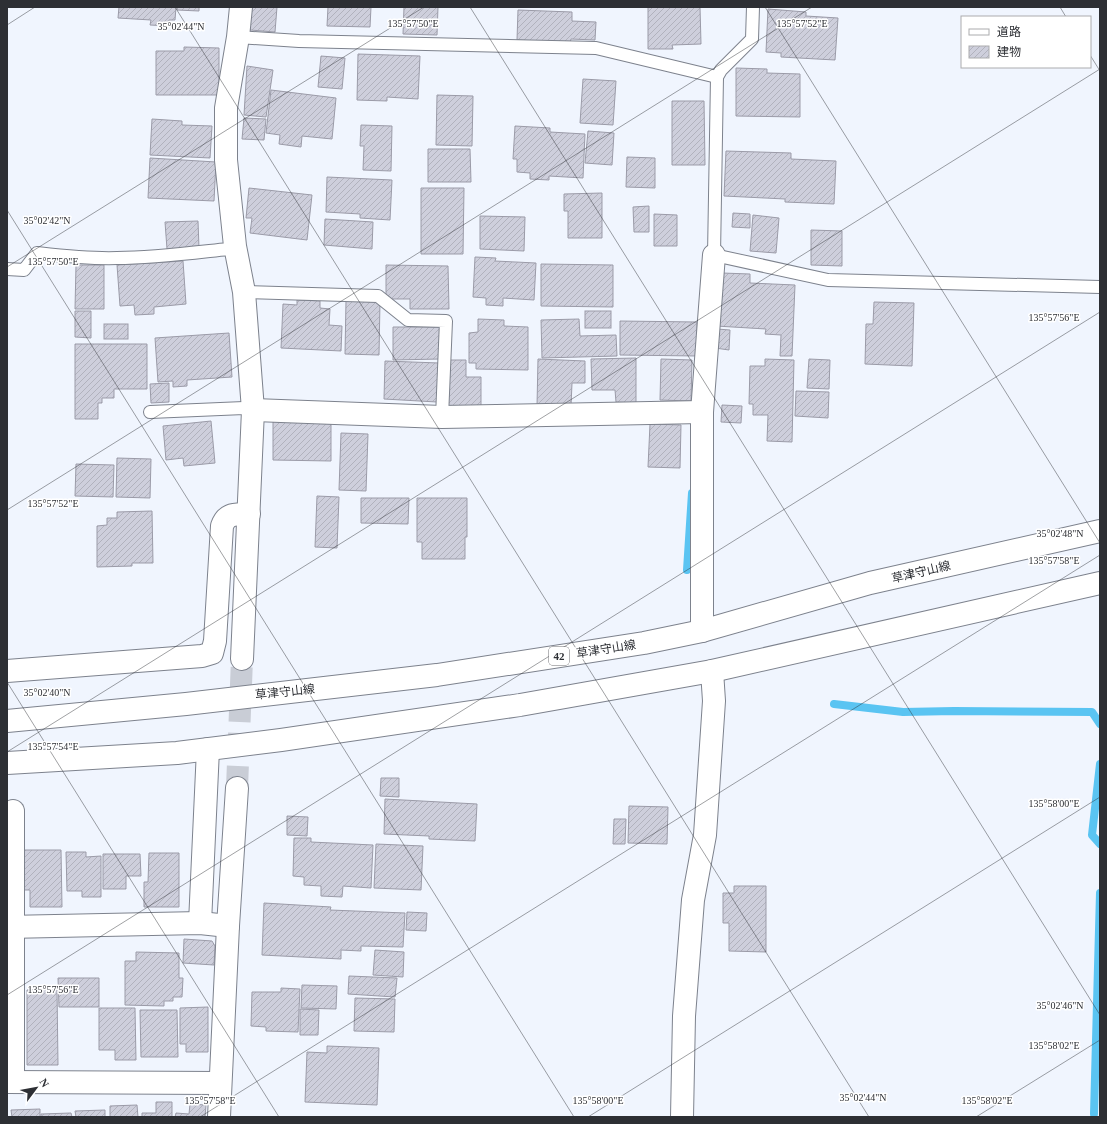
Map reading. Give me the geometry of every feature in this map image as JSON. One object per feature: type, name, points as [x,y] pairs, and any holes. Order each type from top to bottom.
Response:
[{"type":"street","points":[[240,7],[238,37],[226,108],[226,160],[235,246],[244,292],[253,410],[242,659]]},
{"type":"street","points":[[702,631],[702,412],[714,255]]},
{"type":"street","points":[[253,410],[442,417],[702,412]]},
{"type":"street","points":[[7,671],[202,656],[212,653],[215,640],[222,526],[224,519],[232,515],[249,514]]},
{"type":"street","name":"草津守山線","points":[[7,721],[186,704],[437,675],[644,643],[702,631],[870,583],[1100,531]]},
{"type":"street","points":[[7,763],[177,753],[281,740],[520,705],[712,671],[1100,583]]},
{"type":"street","points":[[682,1117],[684,1016],[693,900],[705,835],[714,701],[712,671]]},
{"type":"street","points":[[200,923],[208,749]]},
{"type":"street","points":[[218,1117],[237,788]]},
{"type":"street","points":[[13,811],[10,927],[10,1082],[219,1083]]},
{"type":"street","points":[[10,927],[200,923],[228,926]]},
{"type":"lane","points":[[753,7],[752,39],[721,70],[717,77],[714,255],[828,280],[1100,287]]},
{"type":"lane","points":[[238,37],[299,42],[596,48],[717,77]]},
{"type":"lane","points":[[7,269],[24,270],[37,253],[77,257],[118,258],[176,255],[228,249],[235,246]]},
{"type":"lane","points":[[244,292],[378,296],[408,320],[446,321],[442,417]]},
{"type":"lane","points":[[150,412],[244,408],[253,410]]},
{"type":"building","points":[[119,7],[176,7],[175,20],[169,20],[169,26],[150,25],[151,20],[118,18]]},
{"type":"building","points":[[177,7],[199,7],[199,11],[177,10]]},
{"type":"building","points":[[251,7],[277,7],[275,32],[250,30]]},
{"type":"building","points":[[328,7],[371,7],[370,27],[327,26]]},
{"type":"building","points":[[404,7],[438,7],[437,35],[403,34]]},
{"type":"building","points":[[648,7],[700,7],[701,44],[672,45],[673,49],[648,49]]},
{"type":"building","points":[[768,9],[806,12],[806,16],[838,18],[835,60],[781,57],[781,53],[766,52]]},
{"type":"building","points":[[518,10],[572,12],[572,21],[596,22],[595,40],[571,39],[570,43],[517,40]]},
{"type":"building","points":[[184,47],[219,48],[219,95],[156,95],[156,51],[184,51]]},
{"type":"building","points":[[358,54],[420,56],[418,99],[387,97],[387,101],[357,100]]},
{"type":"building","points":[[321,56],[345,58],[342,89],[318,87]]},
{"type":"building","points":[[247,66],[273,70],[266,117],[244,115]]},
{"type":"building","points":[[736,68],[767,69],[767,73],[800,74],[800,117],[736,116]]},
{"type":"building","points":[[583,79],[616,81],[613,125],[580,123]]},
{"type":"building","points":[[271,90],[336,98],[332,139],[302,136],[301,147],[279,144],[280,135],[266,133]]},
{"type":"building","points":[[437,95],[473,96],[472,146],[436,145]]},
{"type":"building","points":[[672,101],[704,101],[705,165],[672,165]]},
{"type":"building","points":[[244,118],[266,119],[264,140],[242,139]]},
{"type":"building","points":[[152,119],[182,121],[182,125],[212,126],[210,158],[150,155]]},
{"type":"building","points":[[361,125],[392,126],[391,171],[363,170],[364,146],[360,146]]},
{"type":"building","points":[[515,126],[550,128],[550,132],[585,134],[583,178],[549,176],[549,180],[530,179],[530,173],[517,172],[517,159],[513,159]]},
{"type":"building","points":[[588,131],[614,133],[612,165],[585,163]]},
{"type":"building","points":[[428,149],[470,149],[471,182],[428,182]]},
{"type":"building","points":[[726,151],[791,153],[791,159],[836,161],[834,204],[785,202],[785,199],[724,196]]},
{"type":"building","points":[[627,157],[655,158],[655,188],[626,187]]},
{"type":"building","points":[[150,158],[216,162],[214,201],[148,198]]},
{"type":"building","points":[[327,177],[392,180],[390,220],[360,218],[360,214],[326,212]]},
{"type":"building","points":[[249,188],[312,195],[307,240],[250,233],[252,218],[246,218]]},
{"type":"building","points":[[421,188],[464,188],[463,254],[421,254]]},
{"type":"building","points":[[602,193],[602,238],[568,238],[568,211],[564,211],[564,194]]},
{"type":"building","points":[[649,206],[649,232],[634,232],[633,207]]},
{"type":"building","points":[[733,213],[750,214],[750,228],[732,227]]},
{"type":"building","points":[[654,214],[677,215],[677,246],[654,246]]},
{"type":"building","points":[[753,215],[779,218],[776,253],[750,251]]},
{"type":"building","points":[[480,216],[525,217],[524,251],[480,249]]},
{"type":"building","points":[[325,219],[373,222],[372,249],[324,245]]},
{"type":"building","points":[[198,221],[199,248],[167,249],[165,222]]},
{"type":"building","points":[[811,230],[842,231],[842,266],[811,265]]},
{"type":"building","points":[[475,257],[496,258],[495,261],[536,263],[534,300],[503,298],[503,306],[486,305],[486,298],[473,297]]},
{"type":"building","points":[[183,261],[186,304],[154,307],[154,314],[135,315],[134,305],[120,306],[117,265]]},
{"type":"building","points":[[541,264],[613,265],[613,307],[541,306]]},
{"type":"building","points":[[76,265],[104,265],[104,309],[75,309]]},
{"type":"building","points":[[386,265],[448,266],[449,309],[410,309],[410,299],[386,299]]},
{"type":"building","points":[[722,273],[750,274],[750,283],[795,285],[792,356],[780,356],[781,335],[765,334],[766,329],[716,326]]},
{"type":"building","points":[[297,300],[320,301],[320,308],[330,309],[329,325],[342,326],[341,351],[281,348],[283,304],[297,305]]},
{"type":"building","points":[[346,300],[380,301],[379,355],[345,354]]},
{"type":"building","points":[[874,302],[914,303],[912,366],[865,364],[866,324],[873,324]]},
{"type":"building","points":[[75,311],[91,311],[91,338],[75,337]]},
{"type":"building","points":[[585,311],[611,311],[611,328],[585,328]]},
{"type":"building","points":[[478,319],[504,320],[504,326],[528,327],[528,370],[476,369],[476,363],[469,363],[469,333],[478,332]]},
{"type":"building","points":[[579,319],[580,336],[616,335],[617,356],[542,358],[541,320]]},
{"type":"building","points":[[620,321],[697,322],[697,356],[620,355]]},
{"type":"building","points":[[104,324],[128,324],[128,339],[104,339]]},
{"type":"building","points":[[393,327],[440,327],[440,359],[393,360]]},
{"type":"building","points":[[717,329],[730,330],[729,350],[715,348]]},
{"type":"building","points":[[229,333],[232,377],[187,380],[187,386],[173,387],[173,381],[158,382],[155,338]]},
{"type":"building","points":[[75,344],[147,344],[147,389],[114,389],[114,398],[102,398],[102,403],[98,403],[98,419],[75,419]]},
{"type":"building","points":[[636,358],[636,403],[616,402],[615,390],[592,390],[591,359]]},
{"type":"building","points":[[538,359],[585,361],[585,383],[572,383],[571,406],[537,406]]},
{"type":"building","points":[[661,359],[692,360],[691,401],[660,400]]},
{"type":"building","points":[[765,359],[794,360],[792,442],[767,441],[768,415],[753,415],[753,404],[749,404],[750,366],[765,366]]},
{"type":"building","points":[[809,359],[830,360],[829,389],[807,388]]},
{"type":"building","points":[[448,360],[466,360],[466,377],[481,377],[481,407],[448,406]]},
{"type":"building","points":[[385,361],[439,363],[437,402],[384,399]]},
{"type":"building","points":[[169,383],[169,402],[151,403],[150,384]]},
{"type":"building","points":[[796,391],[829,392],[828,418],[795,416]]},
{"type":"building","points":[[722,405],[742,406],[741,423],[721,422]]},
{"type":"building","points":[[273,416],[331,417],[331,461],[273,460]]},
{"type":"building","points":[[211,421],[215,463],[184,466],[183,458],[166,460],[163,426]]},
{"type":"building","points":[[650,424],[681,425],[680,468],[648,467]]},
{"type":"building","points":[[341,433],[368,434],[366,491],[339,490]]},
{"type":"building","points":[[117,458],[151,459],[150,498],[116,497]]},
{"type":"building","points":[[76,464],[114,465],[113,497],[75,496]]},
{"type":"building","points":[[317,496],[339,497],[337,548],[315,547]]},
{"type":"building","points":[[361,498],[409,498],[408,524],[361,523]]},
{"type":"building","points":[[417,498],[467,498],[467,537],[465,537],[465,559],[422,559],[422,542],[417,542]]},
{"type":"building","points":[[152,511],[153,563],[132,563],[132,566],[97,567],[97,526],[107,525],[107,518],[117,518],[117,512]]},
{"type":"building","points":[[381,778],[399,778],[399,797],[380,796]]},
{"type":"building","points":[[385,799],[477,804],[475,841],[429,839],[429,836],[384,834]]},
{"type":"building","points":[[629,806],[668,807],[667,844],[628,843]]},
{"type":"building","points":[[287,816],[308,817],[307,836],[287,835]]},
{"type":"building","points":[[614,819],[626,819],[625,844],[613,844]]},
{"type":"building","points":[[294,838],[311,838],[311,842],[373,845],[371,888],[343,886],[342,897],[321,896],[321,886],[304,885],[304,877],[293,876]]},
{"type":"building","points":[[376,844],[423,846],[421,890],[374,888]]},
{"type":"building","points":[[24,850],[61,850],[62,907],[30,907],[30,890],[24,890]]},
{"type":"building","points":[[66,852],[86,852],[86,857],[101,856],[101,897],[82,897],[82,891],[67,891]]},
{"type":"building","points":[[149,853],[179,853],[179,907],[144,907],[144,882],[148,882]]},
{"type":"building","points":[[103,854],[140,854],[141,876],[126,876],[126,889],[103,889]]},
{"type":"building","points":[[734,886],[766,886],[766,952],[729,951],[729,923],[723,923],[723,893],[734,893]]},
{"type":"building","points":[[264,903],[331,907],[330,910],[405,913],[403,947],[361,946],[361,951],[341,950],[341,959],[262,955]]},
{"type":"building","points":[[407,912],[427,913],[426,931],[406,930]]},
{"type":"building","points":[[184,939],[212,941],[215,946],[214,965],[183,963]]},
{"type":"building","points":[[375,950],[404,952],[403,977],[373,975]]},
{"type":"building","points":[[136,952],[179,953],[179,978],[183,978],[182,997],[173,997],[173,1001],[164,1001],[164,1006],[125,1005],[125,961],[136,961]]},
{"type":"building","points":[[349,976],[397,978],[395,997],[348,994]]},
{"type":"building","points":[[58,978],[99,978],[99,1007],[59,1007]]},
{"type":"building","points":[[302,985],[337,986],[336,1009],[301,1008]]},
{"type":"building","points":[[281,988],[300,989],[298,1032],[266,1031],[266,1027],[251,1026],[252,992],[281,992]]},
{"type":"building","points":[[57,989],[58,1065],[27,1065],[27,990]]},
{"type":"building","points":[[355,998],[395,999],[394,1032],[354,1031]]},
{"type":"building","points":[[208,1007],[208,1052],[186,1052],[186,1044],[180,1044],[180,1008]]},
{"type":"building","points":[[99,1008],[135,1008],[136,1060],[115,1060],[115,1050],[99,1050]]},
{"type":"building","points":[[300,1009],[319,1010],[318,1035],[300,1035]]},
{"type":"building","points":[[140,1010],[177,1010],[178,1057],[141,1057]]},
{"type":"building","points":[[327,1046],[379,1048],[377,1105],[305,1102],[307,1052],[327,1053]]},
{"type":"building","points":[[156,1102],[172,1102],[172,1117],[142,1117],[142,1113],[156,1113]]},
{"type":"building","points":[[190,1104],[206,1105],[205,1117],[175,1117],[176,1113],[189,1114]]},
{"type":"building","points":[[137,1105],[138,1117],[110,1117],[110,1106]]},
{"type":"building","points":[[40,1109],[40,1117],[12,1117],[11,1110]]},
{"type":"building","points":[[105,1110],[105,1117],[76,1117],[75,1111]]},
{"type":"building","points":[[71,1113],[72,1117],[41,1117],[41,1114]]},
{"type":"waterway","points":[[687,570],[692,493]]},
{"type":"waterway","points":[[834,704],[903,712],[1092,712],[1100,724]]},
{"type":"waterway","points":[[1100,764],[1092,835],[1100,844]]},
{"type":"waterway","points":[[1094,1114],[1100,893]]},
{"type":"tunnel","points":[[237,788],[242,659]]}]
